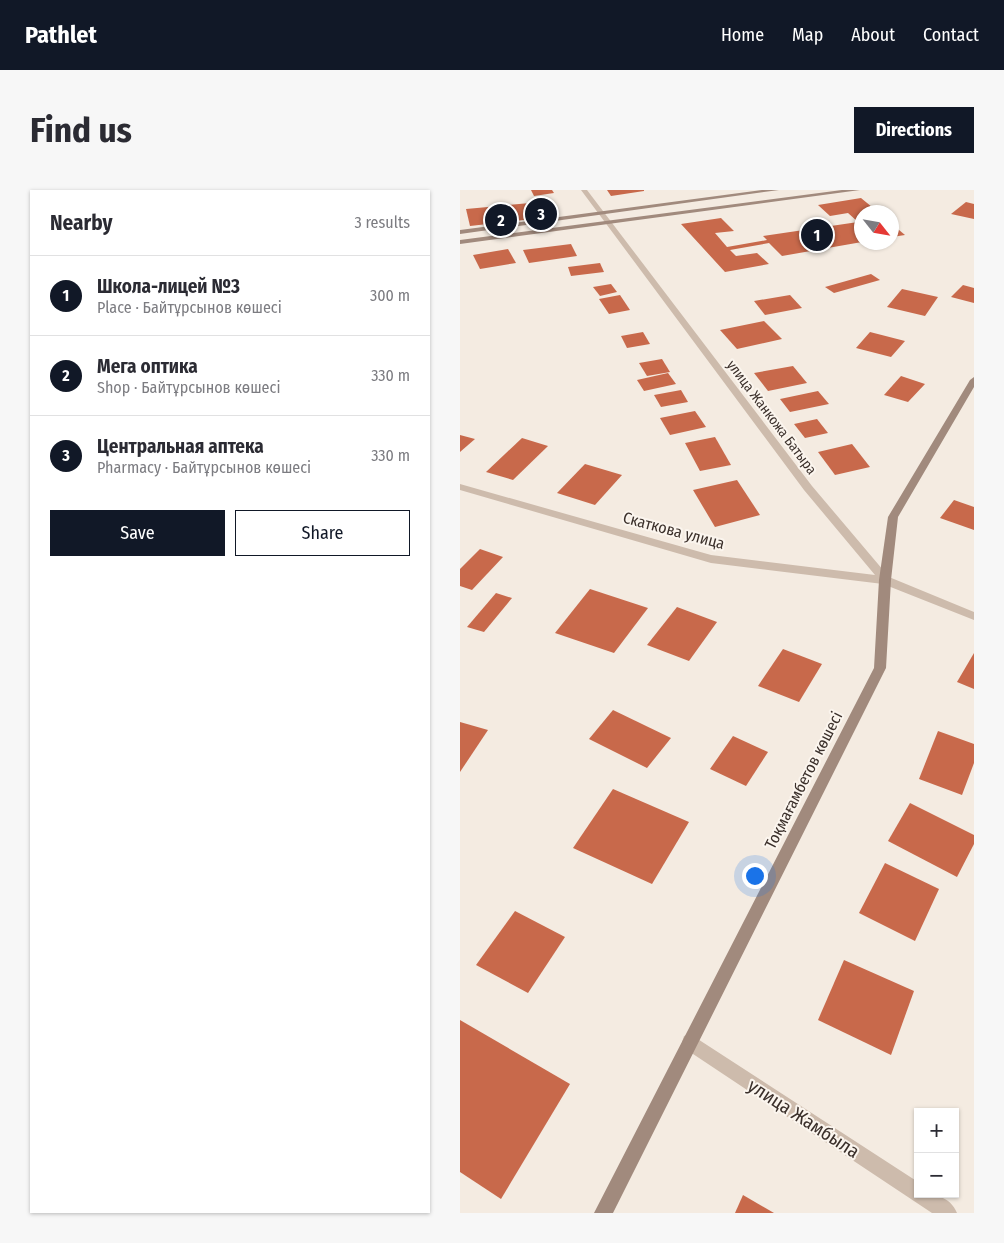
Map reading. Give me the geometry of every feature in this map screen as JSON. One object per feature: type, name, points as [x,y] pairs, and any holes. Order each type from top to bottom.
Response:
[{"type":"main road","points":[[460,242],[776,190]]},
{"type":"main road","points":[[460,232],[857,190]]},
{"type":"main road","name":"Тоқмағамбетов көшесі","points":[[603,1213],[880,668],[885,580],[893,517],[974,380]]},
{"type":"street","name":"улица Жанкожа Батыра","points":[[584,190],[808,488],[885,580],[974,616]]},
{"type":"street","name":"Скаткова улица","points":[[460,487],[711,559],[885,580]]},
{"type":"street","name":"улица Жамбыла","points":[[690,1042],[914,1191]]},
{"type":"street","name":"улица Жамбыла","points":[[925,1198],[948,1213]]},
{"type":"building","points":[[531,190],[552,190],[554,193],[534,196]]},
{"type":"building","points":[[607,190],[644,190],[644,191],[611,196]]},
{"type":"building","points":[[861,198],[870,205],[854,205],[854,218],[848,213],[830,216],[818,205]]},
{"type":"building","points":[[552,201],[558,216],[470,226],[466,209]]},
{"type":"building","points":[[966,202],[974,204],[974,219],[951,214]]},
{"type":"building","points":[[721,218],[734,231],[715,233],[727,247],[767,240],[763,236],[854,223],[854,243],[782,256],[769,243],[730,250],[736,256],[757,253],[769,264],[725,272],[681,224]]},
{"type":"building","points":[[899,230],[905,235],[899,236]]},
{"type":"building","points":[[571,244],[577,256],[529,263],[523,250]]},
{"type":"building","points":[[508,249],[516,263],[480,269],[473,255]]},
{"type":"building","points":[[600,263],[604,272],[571,276],[568,267]]},
{"type":"building","points":[[871,274],[880,280],[834,293],[825,287]]},
{"type":"building","points":[[611,284],[617,292],[600,296],[593,287]]},
{"type":"building","points":[[963,285],[974,288],[974,303],[951,297]]},
{"type":"building","points":[[902,289],[938,297],[925,316],[887,307]]},
{"type":"building","points":[[620,295],[630,310],[609,314],[599,299]]},
{"type":"building","points":[[790,295],[802,308],[765,315],[754,301]]},
{"type":"building","points":[[764,321],[782,339],[737,349],[720,330]]},
{"type":"building","points":[[643,332],[650,344],[627,348],[621,336]]},
{"type":"building","points":[[870,332],[905,341],[891,357],[856,348]]},
{"type":"building","points":[[662,359],[670,372],[647,376],[639,363]]},
{"type":"building","points":[[793,366],[807,383],[768,391],[754,373]]},
{"type":"building","points":[[668,373],[676,384],[644,391],[637,380]]},
{"type":"building","points":[[901,376],[925,384],[908,402],[884,395]]},
{"type":"building","points":[[681,390],[688,402],[661,407],[654,395]]},
{"type":"building","points":[[818,391],[829,404],[790,412],[780,399]]},
{"type":"building","points":[[695,411],[706,427],[670,435],[660,418]]},
{"type":"building","points":[[817,419],[828,433],[805,438],[794,424]]},
{"type":"building","points":[[460,435],[475,439],[460,452]]},
{"type":"building","points":[[715,437],[731,465],[700,471],[685,443]]},
{"type":"building","points":[[522,438],[548,446],[513,480],[486,472]]},
{"type":"building","points":[[852,444],[870,467],[835,475],[818,452]]},
{"type":"building","points":[[585,464],[622,475],[595,505],[557,493]]},
{"type":"building","points":[[737,480],[760,515],[715,527],[693,490]]},
{"type":"building","points":[[954,500],[974,507],[974,530],[940,518]]},
{"type":"building","points":[[480,549],[503,557],[472,590],[460,586],[460,569]]},
{"type":"building","points":[[590,589],[648,608],[614,653],[555,633]]},
{"type":"building","points":[[496,593],[512,598],[484,632],[467,627]]},
{"type":"building","points":[[677,607],[717,622],[689,661],[647,645]]},
{"type":"building","points":[[783,649],[822,664],[799,702],[758,686]]},
{"type":"building","points":[[974,653],[974,689],[957,682]]},
{"type":"building","points":[[613,710],[671,738],[647,768],[589,739]]},
{"type":"building","points":[[460,722],[488,730],[460,772]]},
{"type":"building","points":[[938,731],[974,744],[974,763],[962,795],[919,779]]},
{"type":"building","points":[[733,736],[768,752],[746,786],[710,769]]},
{"type":"building","points":[[613,789],[689,822],[652,884],[573,848]]},
{"type":"building","points":[[910,803],[974,835],[974,844],[957,877],[888,841]]},
{"type":"building","points":[[885,863],[939,889],[915,941],[859,913]]},
{"type":"building","points":[[515,911],[565,937],[528,993],[476,965]]},
{"type":"building","points":[[844,960],[914,991],[891,1055],[818,1020]]},
{"type":"building","points":[[460,1020],[570,1084],[501,1199],[460,1172]]},
{"type":"building","points":[[743,1195],[774,1213],[735,1213]]},
{"type":"place","name":"Центральная аптека","points":[[541,214]]},
{"type":"place","name":"Мега оптика","points":[[501,220]]},
{"type":"place","name":"Школа-лицей №3","points":[[817,235]]}]
